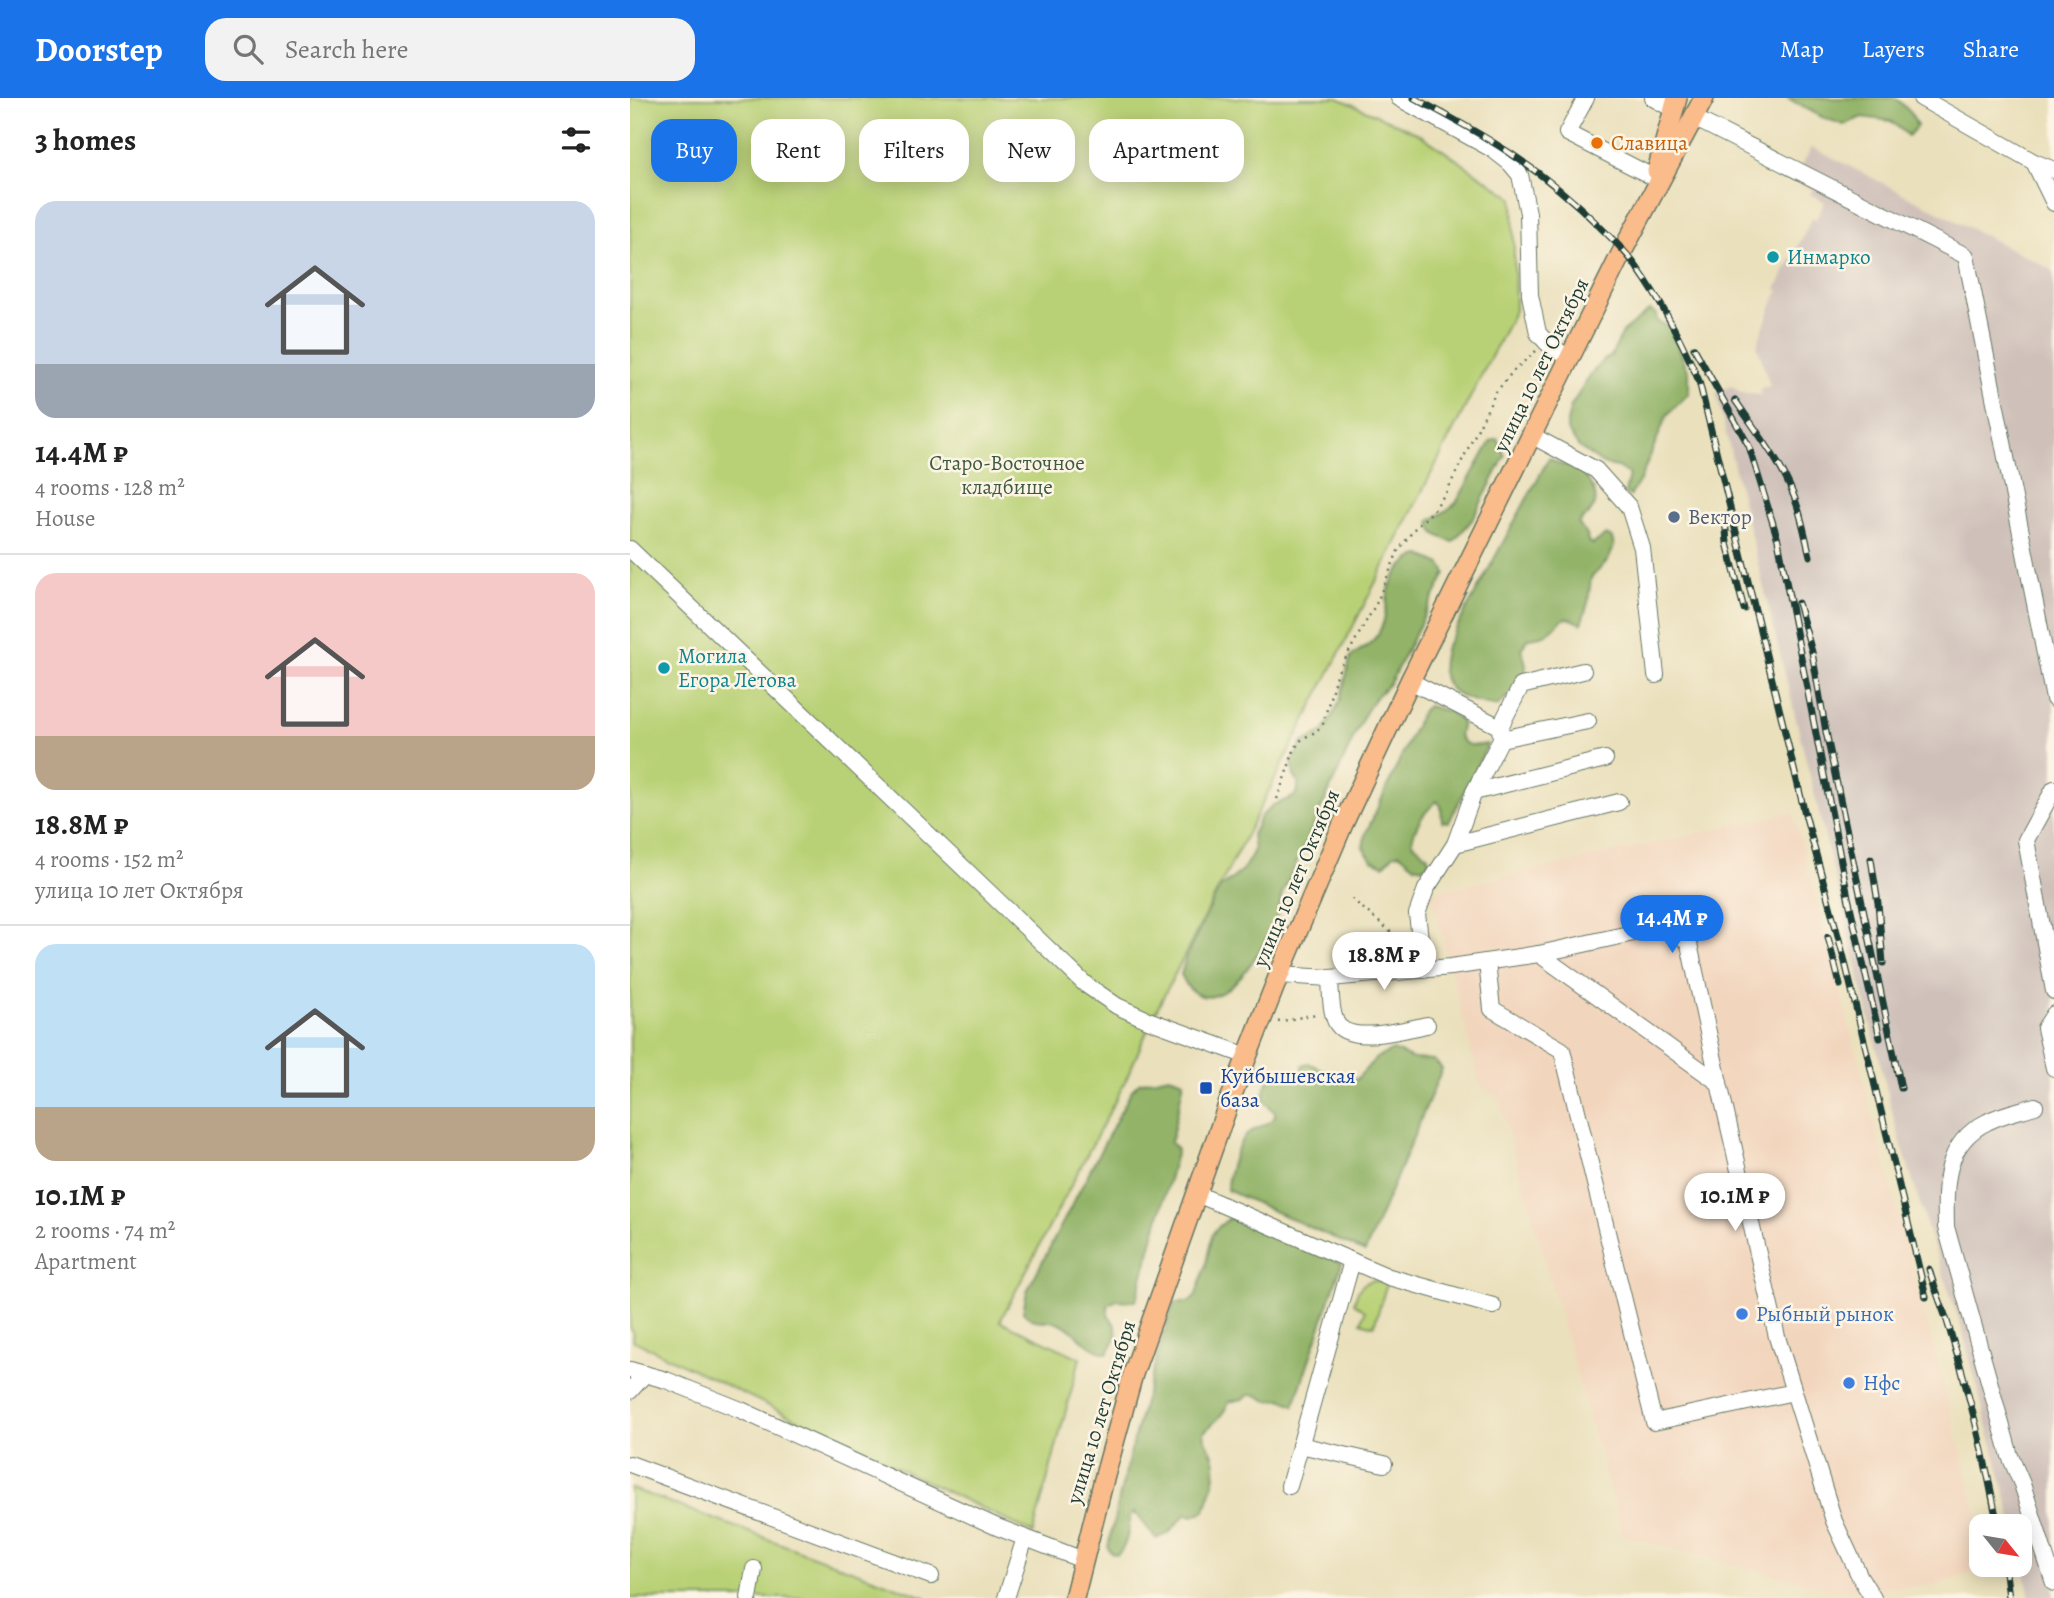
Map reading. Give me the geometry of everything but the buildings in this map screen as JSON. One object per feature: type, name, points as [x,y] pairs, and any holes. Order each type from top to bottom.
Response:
[{"type":"main road","name":"улица 10 лет Октября","points":[[1074,1598],[1133,1374],[1247,1056],[1279,975],[1343,824],[1410,681],[1623,250],[1704,98]]},
{"type":"main road","name":"улица 10 лет Октября","points":[[1645,209],[1675,103]]},
{"type":"street","points":[[1399,98],[1492,149],[1520,175],[1528,213],[1530,295],[1538,333],[1570,359]]},
{"type":"street","points":[[1586,98],[1567,134],[1655,178]]},
{"type":"street","points":[[1653,98],[1675,103]]},
{"type":"street","points":[[1921,98],[2034,162],[2054,170]]},
{"type":"street","points":[[1694,118],[1966,256],[2054,699]]},
{"type":"street","points":[[2034,162],[2054,203]]},
{"type":"street","points":[[1531,435],[1596,470],[1629,507],[1642,548],[1656,675]]},
{"type":"street","points":[[630,550],[1085,984],[1117,1006],[1148,1020],[1247,1056]]},
{"type":"street","points":[[1423,964],[1417,914],[1426,889],[1455,844],[1474,792],[1521,686],[1583,671]]},
{"type":"street","points":[[1410,681],[1501,733],[1588,721]]},
{"type":"street","points":[[1474,792],[1605,759]]},
{"type":"street","points":[[2054,789],[2025,840],[2054,991]]},
{"type":"street","points":[[1455,844],[1619,802]]},
{"type":"street","points":[[1279,975],[1330,978],[1423,964],[1487,962],[1539,954],[1651,929],[1674,929],[1689,944],[1777,1337],[1835,1521],[1860,1577],[1873,1598]]},
{"type":"street","points":[[1539,954],[1719,1083]]},
{"type":"street","points":[[1487,962],[1492,1009],[1562,1050],[1654,1422],[1794,1392]]},
{"type":"street","points":[[1330,978],[1337,1025],[1348,1033],[1362,1035],[1427,1025]]},
{"type":"street","points":[[2054,1014],[2045,1028],[2054,1068]]},
{"type":"street","points":[[2035,1106],[1988,1121],[1967,1134],[1952,1159],[1945,1189],[1946,1227],[2010,1457],[2022,1484],[2054,1583]]},
{"type":"street","points":[[1197,1194],[1389,1277],[1493,1306]]},
{"type":"street","points":[[1289,1486],[1352,1261]]},
{"type":"street","points":[[630,1391],[637,1372],[666,1380],[741,1410],[998,1527],[1083,1560]]},
{"type":"street","points":[[1300,1445],[1384,1464]]},
{"type":"street","points":[[630,1464],[931,1576]]},
{"type":"street","points":[[1006,1598],[1025,1538]]},
{"type":"street","points":[[749,1598],[754,1569]]},
{"type":"path","points":[[1278,799],[1295,748],[1302,739],[1317,731],[1323,724],[1336,675],[1377,602],[1398,551],[1447,491],[1496,392],[1514,370],[1547,343]]},
{"type":"path","points":[[1353,899],[1423,964]]},
{"type":"path","points":[[1278,1022],[1333,1010]]},
{"type":"shaded area","points":[[1812,147],[2054,271],[2054,843],[2050,848],[2054,869],[2054,1598],[2030,1598],[2026,1577],[2032,1577],[2032,1514],[2011,1514],[1962,1329],[1895,1123],[1716,393],[1731,386],[1742,393],[1761,395],[1760,388],[1770,386],[1757,345],[1779,291],[1776,289],[1812,218],[1816,219],[1825,202],[1810,194],[1813,189],[1794,179]]},
{"type":"shaded area","name":"Рыбный рынок","points":[[1793,812],[1977,1514],[1969,1514],[1969,1574],[1936,1585],[1834,1590],[1623,1536],[1499,1100],[1480,1084],[1431,893]]},
{"type":"green space","name":"Старо-Восточное кладбище","points":[[630,98],[1338,98],[1419,134],[1513,198],[1515,310],[1155,1013],[1125,1082],[1000,1321],[1080,1358],[1033,1533],[632,1340],[633,1331],[630,1328]]},
{"type":"green space","points":[[1787,98],[1896,98],[1911,113],[1917,126],[1908,136],[1891,121],[1862,117],[1844,125],[1822,117]]},
{"type":"green space","points":[[1650,310],[1656,314],[1657,321],[1670,328],[1689,373],[1689,393],[1667,415],[1640,480],[1630,496],[1625,493],[1629,474],[1617,467],[1603,464],[1579,447],[1567,430],[1567,422],[1571,406],[1592,373],[1611,356],[1624,331]]},
{"type":"green space","points":[[1498,439],[1505,456],[1472,520],[1453,542],[1437,535],[1432,530],[1430,521],[1456,503],[1491,441]]},
{"type":"green space","points":[[1549,458],[1562,465],[1576,466],[1595,493],[1594,506],[1579,525],[1587,535],[1588,542],[1593,544],[1606,535],[1612,538],[1614,546],[1609,559],[1591,578],[1588,603],[1581,624],[1564,619],[1544,635],[1529,638],[1521,649],[1526,662],[1525,672],[1497,706],[1472,700],[1456,693],[1446,681],[1442,666],[1445,649]]},
{"type":"green space","points":[[1421,555],[1441,564],[1446,573],[1390,683],[1374,699],[1363,717],[1282,894],[1278,915],[1270,932],[1252,961],[1229,988],[1216,995],[1203,996],[1189,988],[1181,975],[1186,957],[1219,889],[1242,871],[1250,858],[1254,850],[1252,835],[1261,816],[1273,805],[1294,797],[1298,782],[1294,776],[1292,762],[1302,743],[1324,731],[1340,701],[1351,656],[1374,639],[1383,625],[1388,591],[1395,576],[1402,566]]},
{"type":"green space","points":[[1428,706],[1450,712],[1462,722],[1459,736],[1465,743],[1488,744],[1449,822],[1442,821],[1441,806],[1437,801],[1424,814],[1418,825],[1412,842],[1428,856],[1429,863],[1422,868],[1415,866],[1399,853],[1393,855],[1384,865],[1372,860],[1363,847],[1366,833],[1422,711]]},
{"type":"green space","points":[[1393,1050],[1413,1059],[1434,1060],[1442,1069],[1365,1252],[1227,1190],[1236,1151],[1244,1137],[1268,1123],[1276,1114],[1263,1099],[1266,1085],[1275,1072],[1283,1072],[1296,1079],[1303,1066],[1309,1063],[1340,1079],[1356,1080],[1376,1058]]},
{"type":"green space","points":[[1169,1076],[1184,1081],[1171,1142],[1177,1150],[1136,1301],[1117,1300],[1108,1305],[1108,1315],[1115,1325],[1116,1334],[1108,1353],[1101,1352],[1060,1323],[1028,1317],[1023,1312],[1027,1291],[1132,1090],[1139,1083]]},
{"type":"green space","points":[[1232,1216],[1342,1263],[1294,1405],[1282,1399],[1268,1401],[1256,1395],[1229,1402],[1222,1415],[1204,1432],[1215,1465],[1205,1511],[1193,1516],[1186,1514],[1168,1534],[1156,1539],[1135,1512],[1130,1516],[1123,1547],[1117,1555],[1111,1553],[1108,1547],[1130,1454],[1174,1302],[1189,1302],[1195,1297],[1212,1235]]},
{"type":"green space","points":[[1374,1280],[1387,1283],[1374,1326],[1361,1322],[1365,1311],[1354,1303],[1360,1288]]},
{"type":"green space","points":[[630,1488],[927,1598],[630,1598]]},
{"type":"railway","points":[[1414,98],[1465,125],[1511,154],[1555,186],[1614,241],[1634,263],[1656,296],[1699,381],[1926,1297]]},
{"type":"railway","points":[[1694,348],[1749,446],[1778,540],[1848,897],[1880,1038]]},
{"type":"railway","points":[[1735,400],[1771,452],[1793,493],[1810,556]]},
{"type":"railway","points":[[1725,517],[1727,543],[1744,609]]},
{"type":"railway","points":[[1798,603],[1812,652],[1826,732],[1901,1088]]},
{"type":"railway","points":[[1871,859],[1883,963]]},
{"type":"railway","points":[[1828,937],[1840,985]]},
{"type":"railway","points":[[1929,1269],[1969,1397],[1996,1514]]},
{"type":"railway","points":[[2007,1577],[2009,1598]]},
{"type":"place","name":"Славица","points":[[1597,143]]},
{"type":"place","name":"Инмарко","points":[[1773,257]]},
{"type":"place","name":"Вектор","points":[[1674,517]]},
{"type":"place","name":"Могила Егора Летова","points":[[664,668]]},
{"type":"place","name":"Куйбышевская база","points":[[1206,1088]]},
{"type":"place","name":"Рыбный рынок","points":[[1742,1314]]},
{"type":"place","name":"Нфс","points":[[1849,1383]]}]
